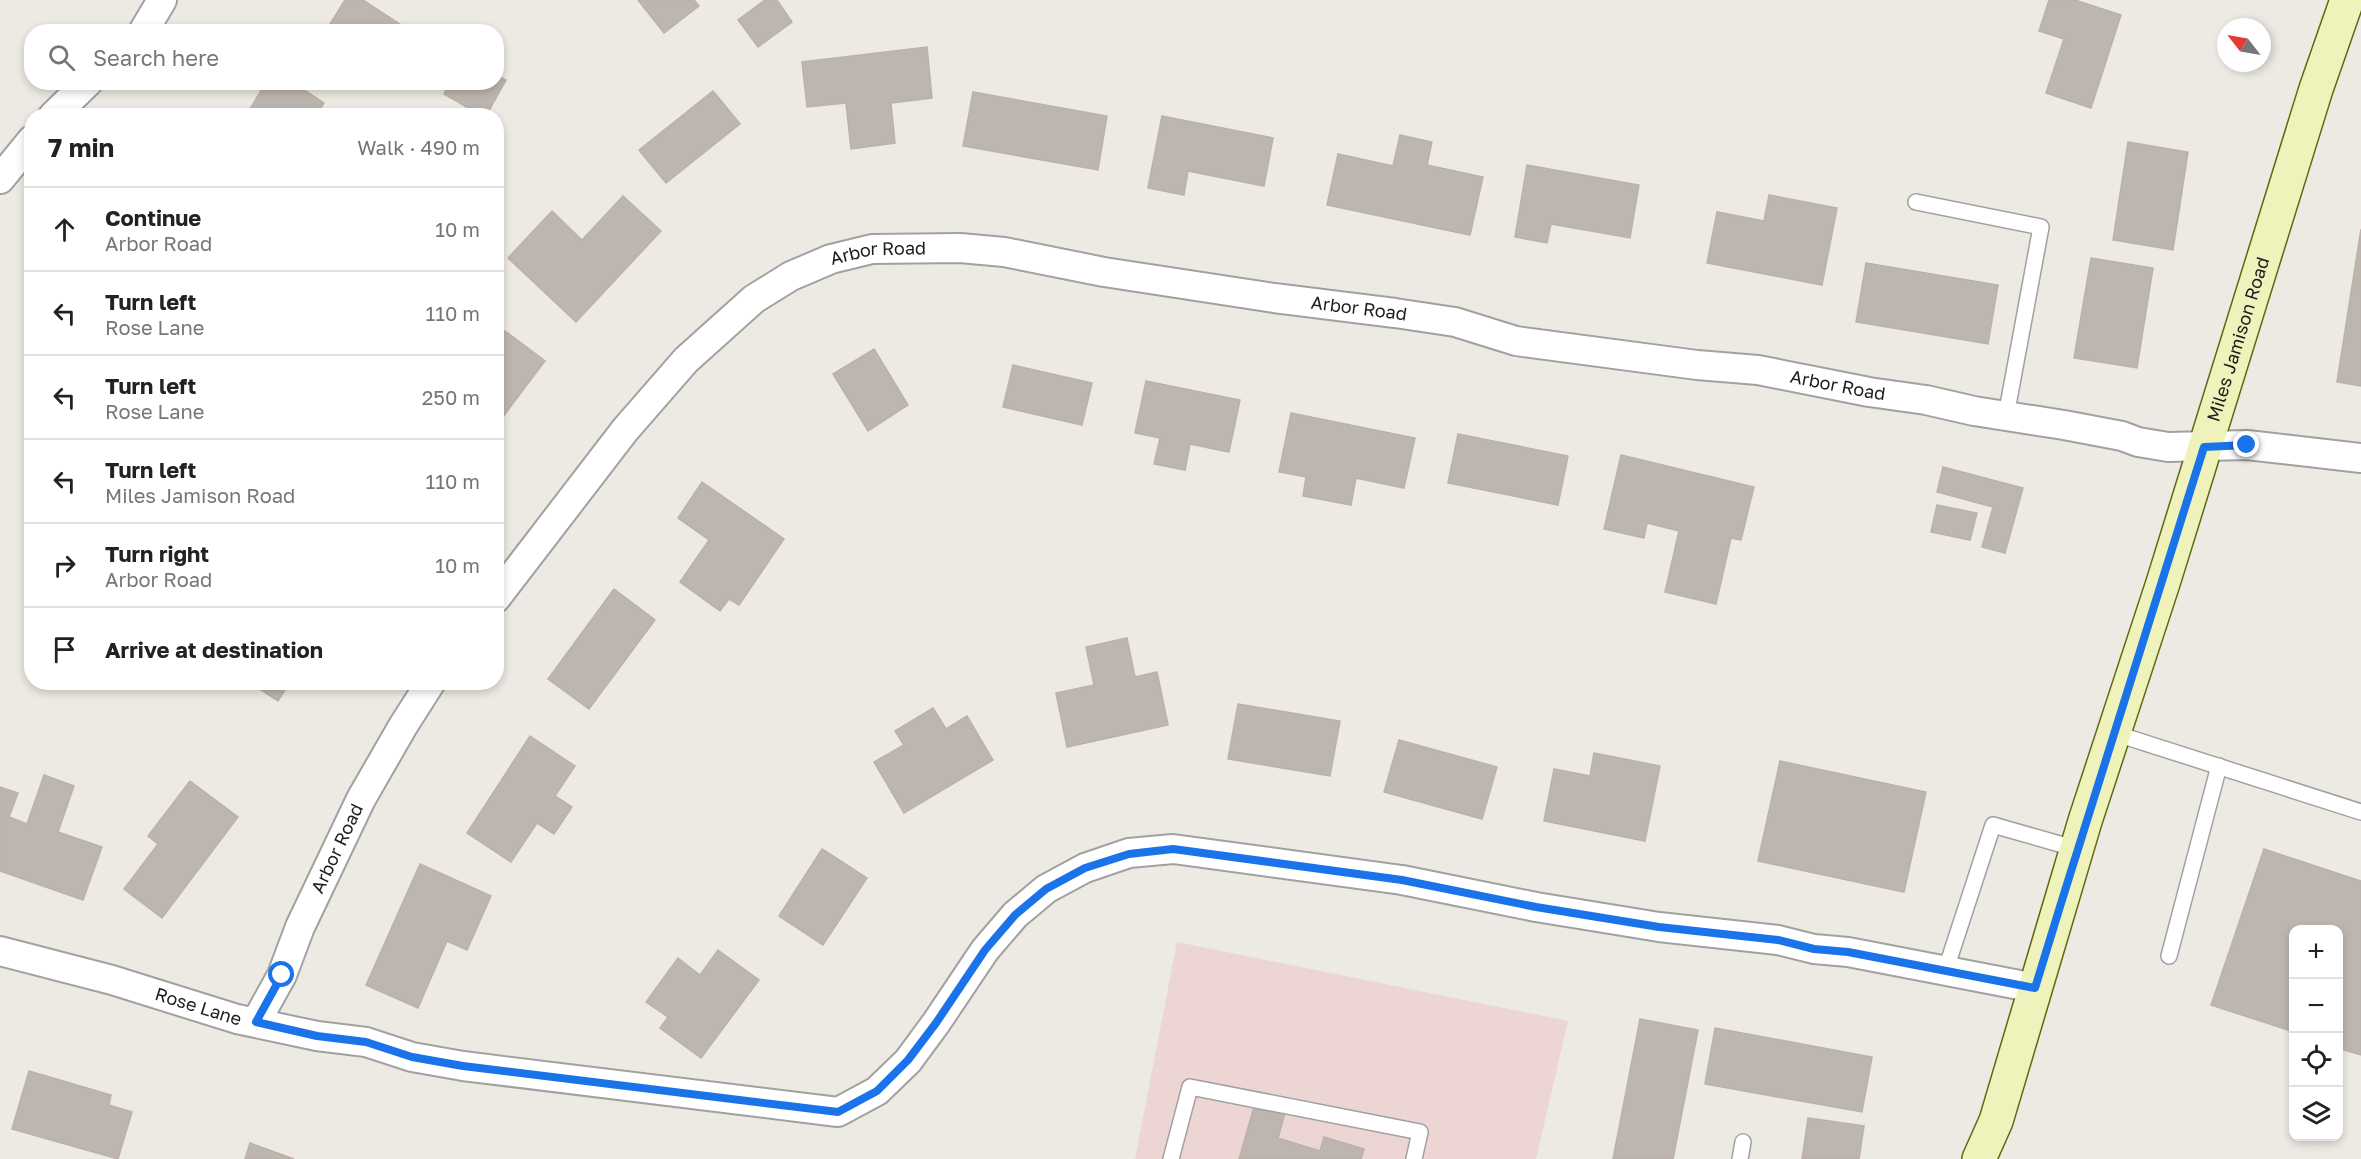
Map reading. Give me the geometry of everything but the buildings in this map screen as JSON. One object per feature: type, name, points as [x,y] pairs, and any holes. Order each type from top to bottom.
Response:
[{"type":"main road","name":"Miles Jamison Road","points":[[1979,1159],[1996,1121],[2077,849],[2316,89],[2347,0]]},
{"type":"street","points":[[148,24],[162,0]]},
{"type":"street","points":[[61,108],[80,90]]},
{"type":"street","points":[[0,179],[24,150]]},
{"type":"street","name":"Arbor Road","points":[[504,588],[625,430],[686,360],[754,298],[791,276],[831,260],[872,249],[960,248],[1004,252],[1104,272],[1455,322],[1516,341],[1758,370],[1869,392],[2076,427],[2168,447],[2247,445],[2361,458]]},
{"type":"street","name":"Arbor Road","points":[[256,1022],[282,975],[300,927],[361,799],[426,690]]},
{"type":"street","name":"Rose Lane","points":[[0,951],[112,980],[237,1019],[317,1036],[366,1042],[412,1057],[463,1066],[838,1112],[877,1091],[908,1060],[985,950],[1015,915],[1046,889],[1085,868],[1129,854],[1173,849],[1402,880],[1536,907],[1659,927],[1778,940],[1814,949],[1848,952],[1946,969],[2035,988]]},
{"type":"lane","points":[[1916,202],[2040,227],[2006,416]]},
{"type":"lane","points":[[2114,733],[2361,812]]},
{"type":"lane","points":[[2169,956],[2218,766]]},
{"type":"lane","points":[[1946,969],[1993,825],[2077,849]]},
{"type":"lane","points":[[1171,1159],[1190,1087],[1420,1132],[1414,1159]]},
{"type":"lane","points":[[1740,1159],[1743,1142]]},
{"type":"shaded area","points":[[1177,942],[1568,1021],[1536,1159],[1135,1159]]},
{"type":"route","points":[[282,975],[256,1022],[317,1036],[366,1042],[412,1057],[463,1066],[838,1112],[877,1091],[908,1060],[985,950],[1015,915],[1046,889],[1085,868],[1129,854],[1173,849],[1402,880],[1536,907],[1659,927],[1778,940],[1814,949],[1848,952],[1946,969],[2035,988],[2085,821],[2163,582],[2204,447],[2247,445]]}]
